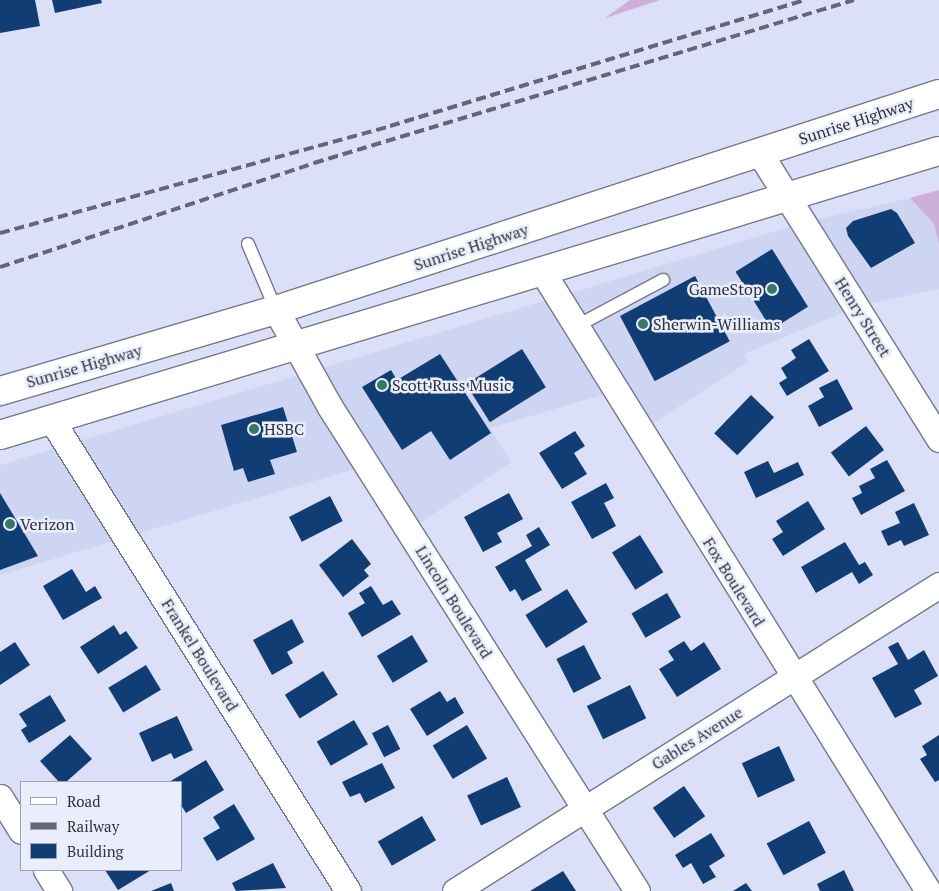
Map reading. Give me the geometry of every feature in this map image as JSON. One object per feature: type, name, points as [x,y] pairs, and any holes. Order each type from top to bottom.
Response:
[{"type":"highway","name":"Sunrise Highway","points":[[0,391],[276,310],[939,94]]},
{"type":"highway","points":[[0,435],[939,151]]},
{"type":"street","name":"Henry Street","points":[[759,152],[939,439]]},
{"type":"street","name":"Fox Boulevard","points":[[542,271],[928,891]]},
{"type":"street","name":"Lincoln Boulevard","points":[[276,310],[295,346],[637,891]]},
{"type":"street","name":"Frankel Boulevard","points":[[51,419],[348,891]]},
{"type":"street","name":"Gables Avenue","points":[[455,891],[939,585]]},
{"type":"street","points":[[0,797],[20,829]]},
{"type":"lane","points":[[248,244],[276,310]]},
{"type":"lane","points":[[575,326],[663,280]]},
{"type":"shaded area","points":[[630,0],[660,0],[605,18]]},
{"type":"shaded area","points":[[939,190],[939,245],[934,224],[910,198]]},
{"type":"shaded area","points":[[910,198],[934,224],[939,245],[939,289],[858,306],[744,354],[748,362],[638,433],[612,392],[490,428],[511,462],[407,532],[364,466],[0,575],[0,465],[806,222]]},
{"type":"building","points":[[0,0],[35,0],[40,26],[0,33]]},
{"type":"building","points":[[52,0],[101,0],[102,3],[55,13]]},
{"type":"building","points":[[891,209],[897,213],[915,243],[871,268],[848,236],[846,228],[853,221]]},
{"type":"building","name":"GameStop","points":[[772,249],[808,307],[772,329],[736,272]]},
{"type":"building","points":[[695,276],[730,341],[655,381],[620,316]]},
{"type":"building","points":[[809,339],[829,371],[787,396],[779,383],[787,378],[781,368],[796,358],[791,350]]},
{"type":"building","points":[[522,349],[546,387],[490,422],[466,384]]},
{"type":"building","points":[[440,354],[491,433],[450,460],[431,431],[402,450],[362,387],[391,370],[397,380]]},
{"type":"building","points":[[837,379],[853,409],[819,427],[808,406],[824,397],[819,388]]},
{"type":"building","points":[[751,395],[774,417],[737,455],[714,433]]},
{"type":"building","points":[[283,407],[297,452],[270,460],[275,474],[248,482],[243,468],[234,471],[221,425]]},
{"type":"building","points":[[866,426],[884,450],[849,476],[831,452]]},
{"type":"building","points":[[575,431],[585,446],[574,453],[587,474],[562,489],[539,453]]},
{"type":"building","points":[[887,460],[905,491],[861,515],[852,498],[862,493],[859,486],[875,478],[870,469]]},
{"type":"building","points":[[768,461],[774,473],[798,462],[804,475],[756,498],[744,472]]},
{"type":"building","points":[[606,483],[614,498],[604,503],[616,526],[592,539],[571,502]]},
{"type":"building","name":"Verizon","points":[[0,493],[38,556],[0,570]]},
{"type":"building","points":[[509,493],[523,519],[497,533],[502,542],[483,552],[464,517]]},
{"type":"building","points":[[330,496],[343,521],[302,542],[289,517]]},
{"type":"building","points":[[808,501],[825,529],[783,556],[772,539],[783,532],[776,521]]},
{"type":"building","points":[[914,503],[929,535],[904,546],[901,540],[888,546],[881,531],[900,523],[895,512]]},
{"type":"building","points":[[539,527],[550,545],[525,560],[542,590],[522,601],[515,589],[510,592],[495,567],[532,546],[526,535]]},
{"type":"building","points":[[640,535],[663,572],[635,590],[612,552]]},
{"type":"building","points":[[352,539],[371,564],[364,570],[369,576],[343,597],[319,565]]},
{"type":"building","points":[[845,542],[859,565],[865,562],[873,575],[859,584],[852,572],[816,593],[801,567]]},
{"type":"building","points":[[72,569],[86,592],[95,586],[102,598],[63,620],[43,586]]},
{"type":"building","points":[[371,586],[383,605],[392,600],[401,614],[362,637],[348,613],[365,603],[359,593]]},
{"type":"building","points":[[567,589],[588,622],[546,648],[525,615]]},
{"type":"building","points":[[667,593],[681,617],[645,638],[631,614]]},
{"type":"building","points":[[292,619],[304,642],[287,652],[293,663],[272,675],[253,640]]},
{"type":"building","points":[[114,625],[120,635],[126,631],[138,648],[98,674],[80,647]]},
{"type":"building","points":[[412,635],[428,662],[393,683],[377,656]]},
{"type":"building","points":[[684,641],[691,651],[704,642],[721,669],[677,697],[659,669],[674,660],[668,651]]},
{"type":"building","points":[[15,642],[30,665],[0,685],[0,652]]},
{"type":"building","points":[[898,642],[908,660],[924,650],[938,676],[914,690],[922,704],[895,718],[872,678],[898,664],[888,647]]},
{"type":"building","points":[[584,645],[601,679],[574,693],[556,659]]},
{"type":"building","points":[[146,665],[161,690],[123,713],[108,688]]},
{"type":"building","points":[[323,671],[338,695],[300,719],[285,695]]},
{"type":"building","points":[[630,685],[646,718],[603,739],[587,706]]},
{"type":"building","points":[[440,691],[447,702],[455,697],[464,713],[427,736],[410,709]]},
{"type":"building","points":[[50,695],[66,721],[29,743],[21,730],[27,726],[19,714]]},
{"type":"building","points":[[177,716],[193,750],[174,759],[171,753],[152,762],[139,733]]},
{"type":"building","points":[[354,720],[368,744],[331,766],[317,742]]},
{"type":"building","points":[[388,725],[400,749],[384,757],[372,733]]},
{"type":"building","points":[[467,725],[487,758],[453,779],[433,746]]},
{"type":"building","points":[[70,735],[92,759],[67,781],[58,781],[40,761]]},
{"type":"building","points":[[939,735],[939,780],[935,782],[920,759],[927,755],[922,746]]},
{"type":"building","points":[[779,746],[795,780],[758,798],[742,763]]},
{"type":"building","points":[[206,760],[224,790],[186,813],[182,807],[182,781],[171,781]]},
{"type":"building","points":[[382,763],[395,788],[365,803],[360,793],[350,797],[342,782]]},
{"type":"building","points":[[507,777],[521,807],[481,826],[467,796]]},
{"type":"building","points":[[684,786],[705,816],[674,838],[653,808]]},
{"type":"building","points":[[234,804],[255,839],[217,861],[203,838],[220,828],[213,817]]},
{"type":"building","points":[[422,816],[436,840],[392,866],[378,842]]},
{"type":"building","points":[[809,821],[826,853],[784,875],[767,844]]},
{"type":"building","points":[[711,833],[725,856],[709,866],[716,877],[703,884],[691,863],[683,868],[675,855]]},
{"type":"building","points":[[273,863],[286,888],[236,891],[232,883]]},
{"type":"building","points":[[844,870],[854,891],[820,891],[817,884]]},
{"type":"building","points":[[106,871],[149,871],[118,890]]},
{"type":"building","points":[[563,871],[576,891],[530,891]]},
{"type":"building","points":[[171,883],[174,891],[151,891]]},
{"type":"building","points":[[746,883],[752,891],[733,891]]},
{"type":"railway","points":[[0,233],[390,126],[806,0]]},
{"type":"railway","points":[[0,267],[314,163],[854,0]]},
{"type":"place","name":"GameStop","points":[[772,289]]},
{"type":"place","name":"Sherwin-Williams","points":[[643,324]]},
{"type":"place","name":"Scott Russ Music","points":[[382,385]]},
{"type":"place","name":"HSBC","points":[[254,429]]},
{"type":"place","name":"Verizon","points":[[10,524]]}]
